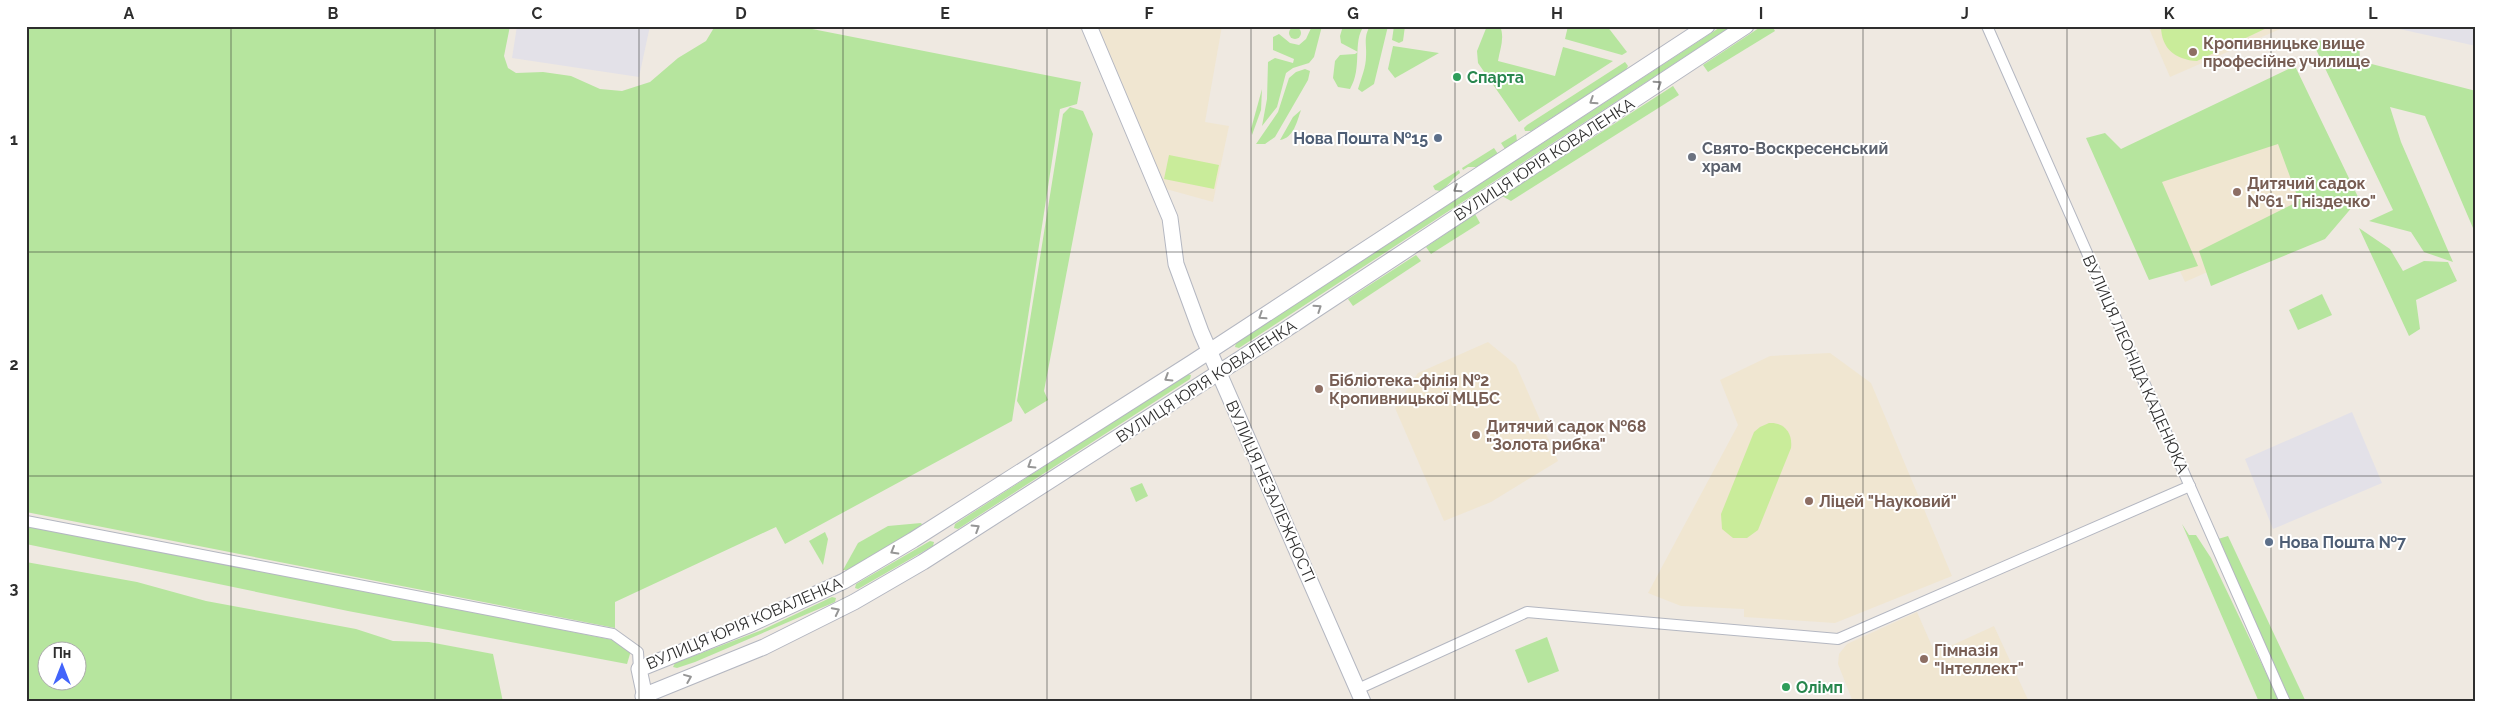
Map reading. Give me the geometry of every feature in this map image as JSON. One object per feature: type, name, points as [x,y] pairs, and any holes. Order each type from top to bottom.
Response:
[{"type":"street","name":"ВУЛИЦЯ НЕЗАЛЕЖНОСТІ","points":[[1089,26],[1170,218],[1176,264],[1209,351],[1360,695]]},
{"type":"street","name":"ВУЛИЦЯ ЮРІЯ КОВАЛЕНКА","points":[[639,669],[751,624],[844,581],[920,536],[1209,351],[1707,26]]},
{"type":"street","name":"ВУЛИЦЯ ЮРІЯ КОВАЛЕНКА","points":[[644,699],[764,646],[854,602],[923,562],[1218,373],[1746,26]]},
{"type":"street","name":"ВУЛИЦЯ ЛЕОНІДА КАДЕНЮКА","points":[[1987,26],[2285,702]]},
{"type":"street","points":[[1360,695],[1527,612],[1838,639],[2190,486]]},
{"type":"street","points":[[26,521],[613,634],[638,652],[644,699]]},
{"type":"shaded area","points":[[517,26],[650,26],[639,77],[512,58]]},
{"type":"shaded area","points":[[1097,26],[1222,26],[1205,122],[1229,126],[1213,202],[1166,189]]},
{"type":"shaded area","name":"Кропивницьке вище професійне училище","points":[[2148,26],[2287,26],[2170,77]]},
{"type":"shaded area","points":[[2386,26],[2476,26],[2476,46]]},
{"type":"shaded area","name":"Дитячий садок №61 \"Гніздечко\"","points":[[2291,104],[2340,213],[2185,282],[2134,171]]},
{"type":"shaded area","name":"Дитячий садок №68 \"Золота рибка\"","points":[[1488,342],[1516,365],[1558,461],[1491,502],[1444,521],[1395,408],[1418,373]]},
{"type":"shaded area","name":"Ліцей \"Науковий\"","points":[[1830,353],[1871,383],[1952,576],[1835,623],[1744,617],[1744,609],[1681,606],[1648,593],[1738,425],[1720,380],[1770,356]]},
{"type":"shaded area","points":[[2352,412],[2382,483],[2273,529],[2245,459]]},
{"type":"shaded area","name":"Гімназія \"Інтеллект\"","points":[[1917,612],[1935,653],[1994,626],[2029,702],[1853,702],[1838,664],[1839,654],[1847,644]]},
{"type":"green space","points":[[26,26],[510,26],[504,56],[508,68],[516,73],[543,72],[571,76],[600,89],[622,91],[650,82],[678,58],[706,41],[715,26],[797,26],[1081,82],[1077,104],[1060,109],[1012,421],[785,544],[776,527],[615,602],[615,628],[26,512]]},
{"type":"green space","points":[[1312,26],[1322,26],[1314,57],[1309,63],[1293,68],[1286,73],[1277,107],[1262,126],[1267,99],[1268,62],[1275,58],[1293,63],[1294,59],[1273,50],[1273,37],[1279,34],[1290,43],[1299,45],[1306,39]]},
{"type":"green space","points":[[1343,26],[1364,26],[1360,32],[1358,52],[1341,43],[1340,36]]},
{"type":"green space","points":[[1370,26],[1388,26],[1374,84],[1362,92],[1358,89],[1365,65],[1366,38]]},
{"type":"green space","points":[[1394,26],[1405,26],[1403,41],[1399,43],[1392,40]]},
{"type":"green space","points":[[1487,26],[1500,26],[1502,44],[1498,61],[1555,76],[1563,47],[1613,61],[1519,122],[1478,63],[1477,51]]},
{"type":"green space","points":[[1568,26],[1607,26],[1627,52],[1622,55],[1565,39]]},
{"type":"green space","points":[[1722,26],[1732,26],[1239,348],[1235,347],[1236,343]]},
{"type":"green space","points":[[1762,26],[1772,26],[1775,31],[1708,72],[1703,65]]},
{"type":"green space","name":"Кропивницьке вище професійне училище","points":[[2161,26],[2271,26],[2197,61],[2176,56],[2171,52],[2164,41]]},
{"type":"green space","points":[[1293,27],[1297,27],[1301,33],[1297,39],[1293,39],[1289,35],[1289,31]]},
{"type":"green space","points":[[2359,39],[2360,61],[2476,91],[2476,235],[2425,116],[2390,107],[2401,142],[2453,262],[2424,252],[2411,232],[2369,221],[2393,210],[2312,41]]},
{"type":"green space","points":[[1393,46],[1439,53],[1395,78],[1388,69]]},
{"type":"green space","points":[[1358,52],[1356,72],[1350,89],[1338,87],[1333,78],[1335,61],[1340,55]]},
{"type":"green space","points":[[1625,62],[1628,66],[1626,70],[1531,131],[1525,131],[1524,128],[1527,125]]},
{"type":"green space","points":[[2295,66],[2359,199],[2325,239],[2211,286],[2199,251],[2299,201],[2278,144],[2162,182],[2198,266],[2149,280],[2086,138],[2105,133],[2121,149]]},
{"type":"green space","points":[[1305,69],[1310,71],[1308,80],[1275,137],[1265,144],[1256,144],[1278,112],[1289,78],[1296,72]]},
{"type":"green space","points":[[1673,86],[1679,95],[1511,201],[1502,196]]},
{"type":"green space","points":[[1262,89],[1261,110],[1252,135],[1251,129]]},
{"type":"green space","points":[[1070,107],[1083,111],[1093,134],[1044,391],[1048,400],[1025,414],[1017,401],[1063,114]]},
{"type":"green space","points":[[1301,110],[1292,133],[1285,139],[1280,140],[1293,117]]},
{"type":"green space","points":[[1516,134],[1517,141],[1505,149],[1501,143]]},
{"type":"green space","points":[[1494,148],[1498,154],[1477,167],[1468,167],[1463,170],[1462,168]]},
{"type":"green space","points":[[1169,155],[1219,165],[1214,189],[1164,179]]},
{"type":"green space","points":[[1459,170],[1460,173],[1443,189],[1440,191],[1435,190],[1433,186]]},
{"type":"green space","points":[[1475,214],[1480,223],[1431,254],[1426,247]]},
{"type":"green space","points":[[2359,228],[2390,249],[2403,271],[2424,261],[2448,262],[2457,281],[2416,300],[2420,329],[2409,336]]},
{"type":"green space","points":[[1416,255],[1421,261],[1353,306],[1348,299]]},
{"type":"green space","points":[[2322,294],[2332,315],[2298,330],[2289,310]]},
{"type":"green space","points":[[1187,374],[1191,375],[1190,379],[958,529],[954,528],[955,524]]},
{"type":"green space","points":[[1769,423],[1779,424],[1786,429],[1791,438],[1791,448],[1758,530],[1747,538],[1733,538],[1722,529],[1721,514],[1754,432]]},
{"type":"green space","points":[[1142,483],[1148,496],[1136,502],[1130,488]]},
{"type":"green space","points":[[26,522],[633,644],[627,664],[348,611],[26,544]]},
{"type":"green space","points":[[921,523],[923,526],[848,570],[843,570],[858,543],[888,526]]},
{"type":"green space","points":[[2182,524],[2189,535],[2196,535],[2211,558],[2280,702],[2259,702]]},
{"type":"green space","points":[[825,532],[828,539],[823,565],[809,541]]},
{"type":"green space","points":[[2228,536],[2306,702],[2291,702],[2218,539]]},
{"type":"green space","points":[[930,541],[934,542],[933,546],[858,589],[855,588],[856,584]]},
{"type":"green space","points":[[26,562],[137,582],[206,601],[356,629],[393,641],[429,642],[493,654],[503,702],[26,702]]},
{"type":"green space","points":[[832,597],[836,598],[835,602],[695,662],[677,668],[673,667],[675,663],[762,630]]},
{"type":"green space","points":[[1547,637],[1559,671],[1528,683],[1515,650]]},
{"type":"place","name":"Кропивницьке вище професійне училище","points":[[2193,52]]},
{"type":"place","name":"Спарта","points":[[1457,77]]},
{"type":"place","name":"Нова Пошта №15","points":[[1438,138]]},
{"type":"place","name":"Свято-Воскресенський храм","points":[[1692,157]]},
{"type":"place","name":"Дитячий садок №61 \"Гніздечко\"","points":[[2237,192]]},
{"type":"place","name":"Бібліотека-філія №2 Кропивницької МЦБС","points":[[1319,389]]},
{"type":"place","name":"Дитячий садок №68 \"Золота рибка\"","points":[[1476,435]]},
{"type":"place","name":"Ліцей \"Науковий\"","points":[[1809,501]]},
{"type":"place","name":"Нова Пошта №7","points":[[2269,542]]},
{"type":"place","name":"Гімназія \"Інтеллект\"","points":[[1924,659]]},
{"type":"place","name":"Олімп","points":[[1786,687]]}]
